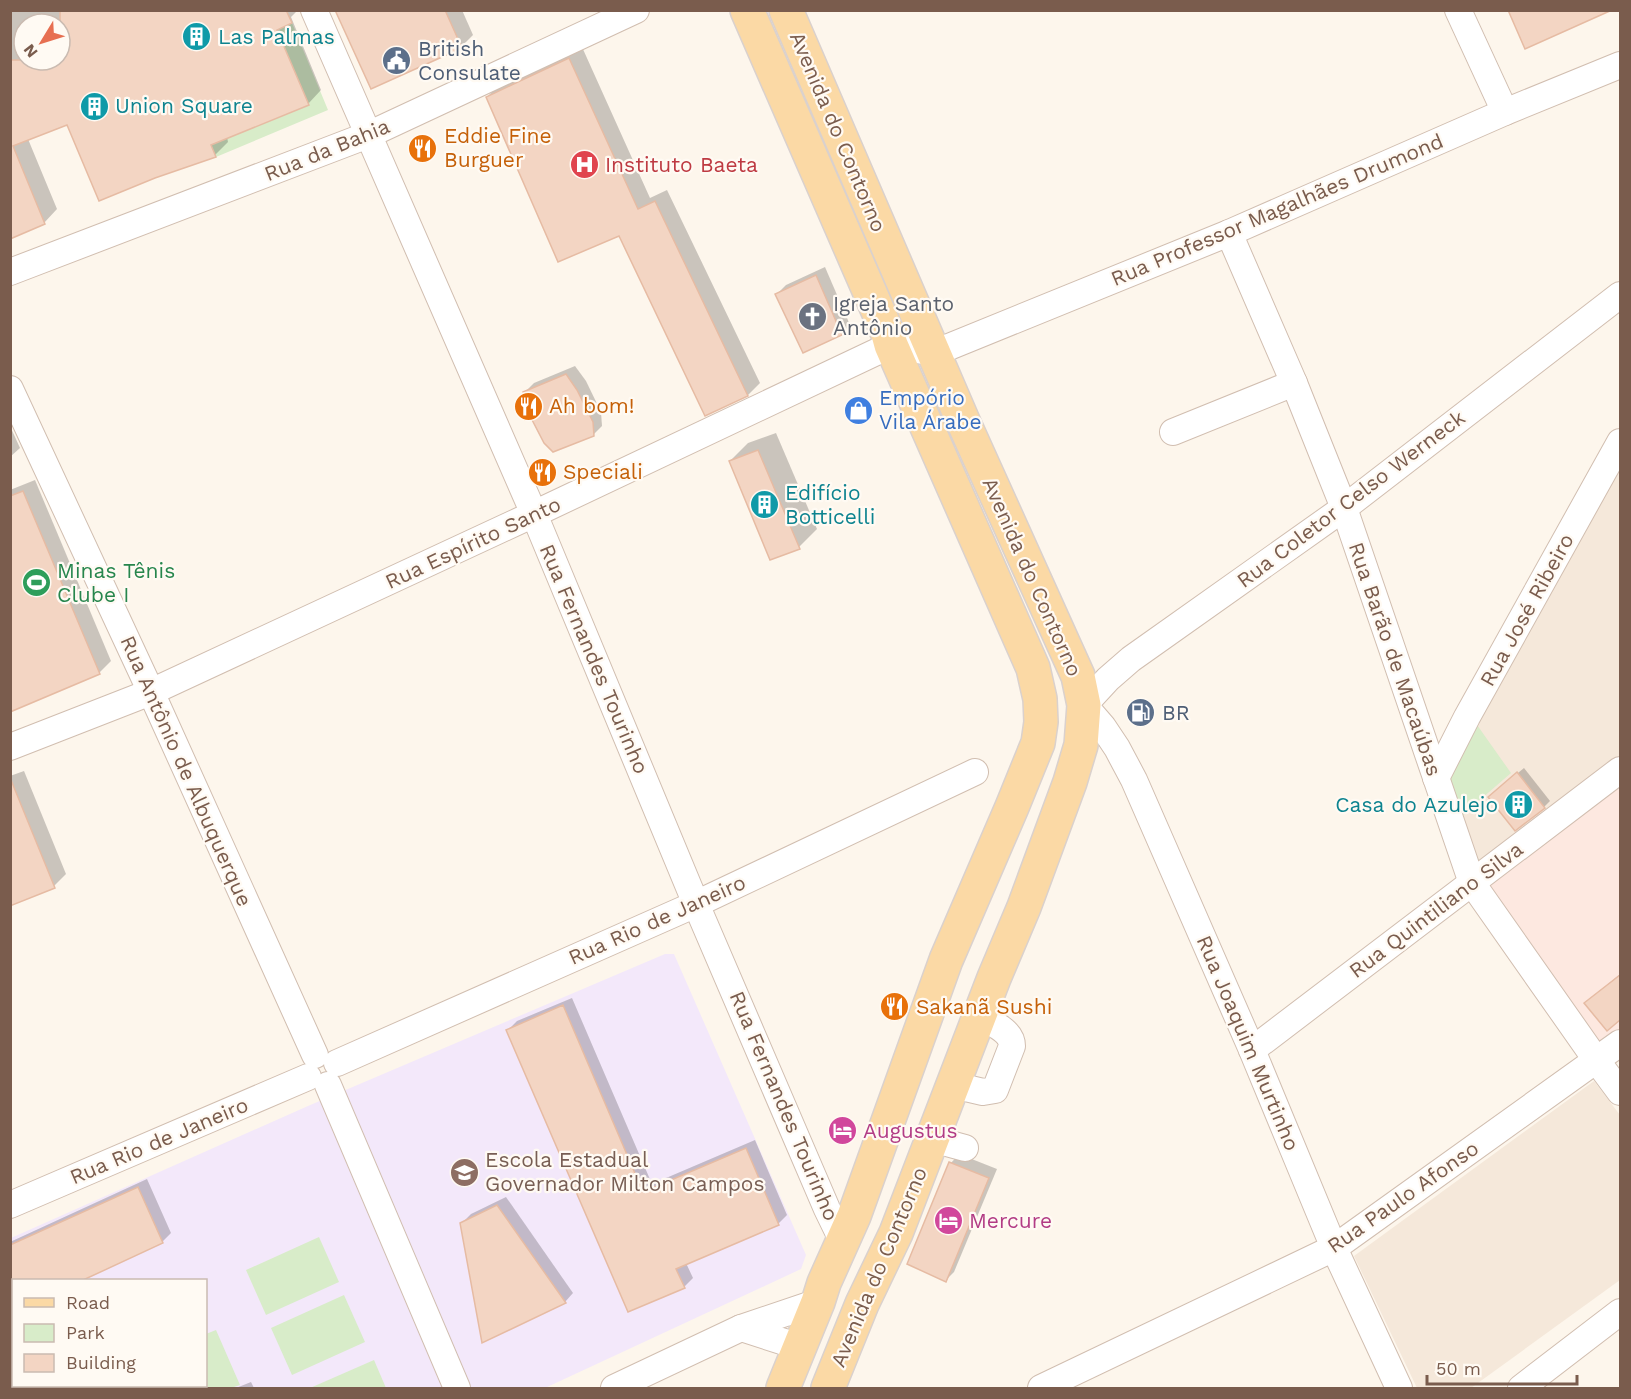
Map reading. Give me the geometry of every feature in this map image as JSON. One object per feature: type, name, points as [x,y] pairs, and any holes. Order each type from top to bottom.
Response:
[{"type":"main road","name":"Avenida do Contorno","points":[[747,10],[1033,668],[1040,699],[1041,722],[1038,743],[946,960],[858,1205],[824,1283],[783,1389]]},
{"type":"main road","name":"Avenida do Contorno","points":[[786,10],[934,353],[1078,676],[1084,705],[1081,745],[1070,782],[1024,907],[979,1016],[897,1233],[862,1304],[828,1389]]},
{"type":"main road","points":[[1033,668],[1049,682],[1084,705]]},
{"type":"street","name":"Rua Fernandes Tourinho","points":[[314,10],[534,514],[696,904],[843,1242]]},
{"type":"street","name":"Rua da Bahia","points":[[10,272],[368,135],[636,10]]},
{"type":"street","points":[[1458,10],[1505,112]]},
{"type":"street","name":"Rua Professor Magalhães Drumond","points":[[934,353],[1229,233],[1505,112],[1620,65]]},
{"type":"street","name":"Rua Barão de Macaúbas","points":[[1229,233],[1294,382],[1344,508],[1472,883],[1620,1092]]},
{"type":"street","name":"Rua Coletor Celso Werneck","points":[[1084,705],[1131,659],[1344,508],[1620,295]]},
{"type":"street","points":[[891,345],[934,353]]},
{"type":"street","name":"Rua Espírito Santo","points":[[10,747],[151,692],[891,345]]},
{"type":"street","points":[[1173,432],[1294,382]]},
{"type":"street","name":"Rua Antônio de Albuquerque","points":[[10,389],[151,692],[322,1070],[457,1389]]},
{"type":"street","name":"Rua José Ribeiro","points":[[1436,778],[1467,717],[1620,442]]},
{"type":"street","name":"Rua Joaquim Murtinho","points":[[1084,705],[1103,726],[1134,780],[1252,1050],[1334,1248],[1399,1389]]},
{"type":"street","name":"Rua Quintiliano Silva","points":[[1252,1050],[1620,770]]},
{"type":"street","name":"Rua Rio de Janeiro","points":[[10,1205],[696,904],[975,772]]},
{"type":"street","name":"Rua Paulo Afonso","points":[[1041,1389],[1334,1248],[1620,1043]]},
{"type":"street","points":[[932,1138],[964,1148]]},
{"type":"street","points":[[614,1389],[741,1328],[818,1302]]},
{"type":"street","points":[[1521,1389],[1620,1312]]},
{"type":"street","points":[[741,1328],[800,1347]]},
{"type":"shaded area","points":[[1620,459],[1620,767],[1484,870],[1459,820],[1465,812],[1470,715]]},
{"type":"shaded area","points":[[1620,767],[1620,1040],[1595,1059],[1471,880]]},
{"type":"shaded area","name":"Escola Estadual Governador Milton Campos","points":[[665,954],[674,954],[806,1255],[801,1269],[545,1388],[15,1388],[207,1387],[207,1279],[12,1279],[12,1382],[11,1238],[308,1106]]},
{"type":"shaded area","points":[[1594,1081],[1620,1115],[1620,1280],[1471,1388],[1417,1388],[1354,1256]]},
{"type":"green space","points":[[292,23],[328,110],[216,157],[211,145],[308,105],[277,30]]},
{"type":"green space","points":[[1470,715],[1511,773],[1459,820],[1484,870],[1471,880],[1438,776]]},
{"type":"green space","points":[[319,1237],[339,1282],[266,1315],[246,1270]]},
{"type":"green space","points":[[344,1295],[365,1342],[292,1375],[271,1328]]},
{"type":"green space","points":[[216,1330],[240,1385],[231,1388],[80,1388],[207,1387],[207,1334]]},
{"type":"green space","points":[[374,1360],[386,1388],[310,1388]]},
{"type":"building","points":[[60,10],[286,10],[292,23],[277,30],[309,105],[211,145],[216,157],[155,178],[99,201],[67,125],[13,146],[45,224],[10,239],[10,60],[12,60],[12,72],[72,72],[72,12],[60,12]]},
{"type":"building","points":[[335,10],[445,10],[462,48],[371,89]]},
{"type":"building","points":[[1508,10],[1612,10],[1525,49]]},
{"type":"building","points":[[569,58],[638,209],[655,201],[748,396],[705,416],[619,236],[558,262],[486,97]]},
{"type":"building","points":[[816,275],[842,335],[803,353],[775,294]]},
{"type":"building","points":[[566,374],[593,422],[594,436],[553,452],[544,443],[528,412],[523,392]]},
{"type":"building","name":"Edifício Botticelli","points":[[758,450],[800,549],[770,560],[729,461]]},
{"type":"building","name":"Minas Tênis Clube I","points":[[23,491],[100,674],[10,712],[10,496]]},
{"type":"building","name":"Casa do Azulejo","points":[[1517,772],[1545,808],[1515,831],[1488,797]]},
{"type":"building","points":[[10,781],[55,888],[10,906]]},
{"type":"building","points":[[1620,975],[1620,1020],[1607,1031],[1584,1003]]},
{"type":"building","points":[[563,1005],[643,1192],[746,1148],[779,1225],[676,1269],[685,1288],[628,1312],[506,1030]]},
{"type":"building","points":[[949,1162],[989,1178],[946,1282],[907,1264]]},
{"type":"building","points":[[138,1187],[163,1243],[85,1279],[12,1279],[12,1281],[10,1281],[10,1245]]},
{"type":"building","points":[[497,1205],[566,1303],[482,1343],[460,1223]]},
{"type":"place","name":"Las Palmas","points":[[197,37]]},
{"type":"place","name":"British Consulate","points":[[397,61]]},
{"type":"place","name":"Union Square","points":[[94,106]]},
{"type":"place","name":"Eddie Fine Burguer","points":[[423,148]]},
{"type":"place","name":"Instituto Baeta","points":[[584,165]]},
{"type":"place","name":"Igreja Santo Antônio","points":[[812,316]]},
{"type":"place","name":"Ah bom!","points":[[528,406]]},
{"type":"place","name":"Empório Vila Árabe","points":[[858,410]]},
{"type":"place","name":"Speciali","points":[[542,472]]},
{"type":"place","name":"Edifício Botticelli","points":[[764,505]]},
{"type":"place","name":"Minas Tênis Clube I","points":[[36,583]]},
{"type":"place","name":"BR","points":[[1141,713]]},
{"type":"place","name":"Casa do Azulejo","points":[[1519,805]]},
{"type":"place","name":"Sakanã Sushi","points":[[895,1007]]},
{"type":"place","name":"Augustus","points":[[842,1131]]},
{"type":"place","name":"Escola Estadual Governador Milton Campos","points":[[464,1172]]},
{"type":"place","name":"Mercure","points":[[948,1221]]}]
